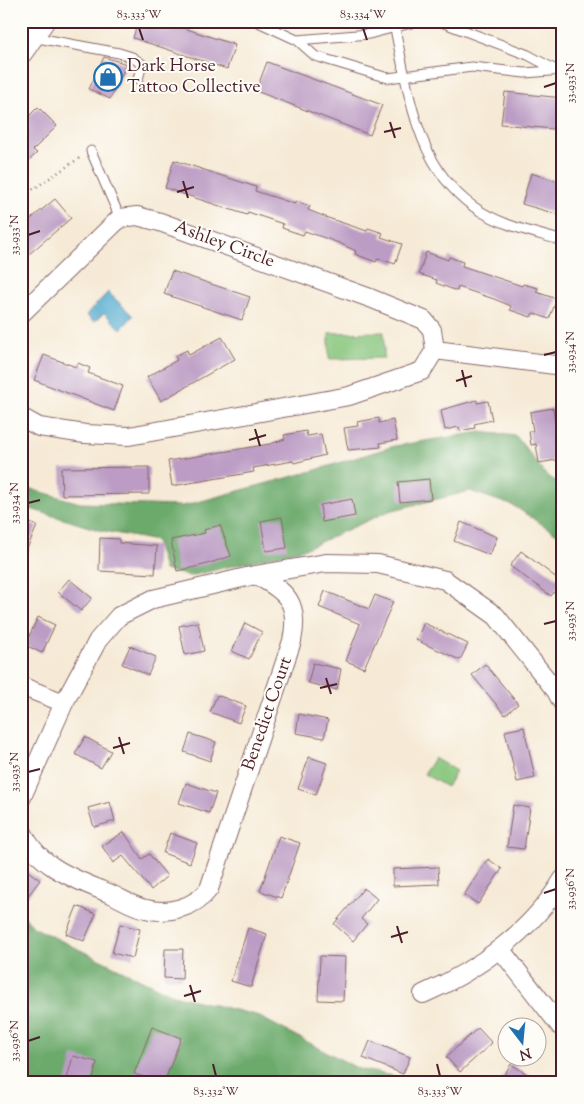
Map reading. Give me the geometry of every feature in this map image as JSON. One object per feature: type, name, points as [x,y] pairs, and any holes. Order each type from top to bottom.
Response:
[{"type":"street","name":"Ashley Circle","points":[[120,218],[136,216],[160,222],[370,298],[424,320],[432,330],[436,350]]},
{"type":"street","points":[[21,314],[120,218]]},
{"type":"street","points":[[21,417],[39,427],[86,434],[129,436],[349,396],[422,371],[436,350],[563,366]]},
{"type":"street","points":[[21,799],[64,703],[98,640],[119,616],[153,599],[255,575],[326,563],[378,564],[444,580],[496,616],[556,691],[563,704]]},
{"type":"street","name":"Benedict Court","points":[[21,828],[25,838],[39,856],[63,874],[147,910],[177,909],[202,899],[209,890],[296,626],[293,607],[287,596],[277,586],[255,575]]},
{"type":"street","points":[[21,686],[64,703]]},
{"type":"street","points":[[423,994],[451,983],[501,950],[553,896],[563,879]]},
{"type":"street","points":[[501,950],[561,1027]]},
{"type":"lane","points":[[256,21],[297,40],[315,56],[388,78],[472,67],[524,73],[558,70]]},
{"type":"lane","points":[[297,40],[370,34],[395,29],[419,21]]},
{"type":"lane","points":[[439,21],[528,55],[558,70]]},
{"type":"lane","points":[[395,29],[412,112],[425,147],[440,176],[473,206],[493,217],[563,241]]},
{"type":"lane","points":[[29,39],[132,57],[142,64],[138,79]]},
{"type":"lane","points":[[91,151],[120,218]]},
{"type":"path","points":[[21,199],[91,151]]},
{"type":"green space","points":[[384,332],[384,358],[329,359],[329,333]]},
{"type":"green space","points":[[480,432],[516,436],[547,476],[563,485],[563,538],[514,506],[470,491],[389,511],[307,548],[190,576],[164,570],[156,541],[99,530],[21,506],[21,486],[80,503],[183,506],[316,470],[394,446]]},
{"type":"green space","points":[[434,758],[456,771],[447,787],[424,774]]},
{"type":"green space","points":[[21,911],[33,927],[173,995],[256,1015],[359,1069],[427,1083],[21,1083]]},
{"type":"water","points":[[108,292],[133,316],[121,329],[104,313],[94,322],[86,315]]},
{"type":"building","points":[[138,21],[163,21],[235,45],[227,69],[133,38]]},
{"type":"building","name":"Dark Horse Tattoo Collective","points":[[104,57],[127,64],[110,99],[89,89]]},
{"type":"building","points":[[267,62],[382,105],[370,135],[256,91]]},
{"type":"building","points":[[505,92],[563,98],[563,130],[501,124]]},
{"type":"building","points":[[38,107],[57,126],[33,150],[37,153],[27,162],[24,159],[21,162],[21,124]]},
{"type":"building","points":[[174,160],[256,187],[255,191],[295,204],[295,201],[310,206],[308,210],[328,218],[367,231],[368,228],[383,233],[381,237],[402,244],[395,264],[378,258],[376,262],[355,254],[356,251],[339,243],[305,231],[303,235],[282,228],[283,224],[248,212],[247,215],[165,188]]},
{"type":"building","points":[[531,173],[563,183],[563,216],[522,204]]},
{"type":"building","points":[[55,199],[71,218],[21,261],[21,227]]},
{"type":"building","points":[[426,252],[448,260],[449,257],[463,262],[462,266],[522,286],[523,284],[538,288],[536,292],[557,299],[549,319],[533,313],[531,317],[510,310],[511,306],[494,299],[458,287],[457,291],[436,283],[437,280],[419,274]]},
{"type":"building","points":[[172,271],[250,297],[242,320],[164,294]]},
{"type":"building","points":[[222,337],[235,359],[161,401],[147,377],[177,360],[175,356],[187,350],[189,355]]},
{"type":"building","points":[[44,355],[76,367],[78,363],[90,368],[88,373],[123,386],[114,411],[34,380]]},
{"type":"building","points":[[477,400],[477,403],[488,401],[492,420],[474,424],[475,428],[460,431],[459,427],[445,430],[441,410]]},
{"type":"building","points":[[553,408],[555,423],[559,422],[563,442],[563,446],[560,446],[562,459],[539,463],[536,444],[531,445],[529,431],[533,431],[530,412]]},
{"type":"building","points":[[379,418],[379,423],[393,420],[397,440],[380,443],[381,447],[348,450],[344,428],[358,426],[357,422]]},
{"type":"building","points":[[306,431],[307,436],[321,434],[325,455],[294,463],[293,461],[253,468],[254,472],[172,486],[168,461],[270,444],[285,439],[284,435]]},
{"type":"building","points":[[149,467],[149,494],[62,495],[61,468]]},
{"type":"building","points":[[429,479],[431,499],[400,502],[398,482]]},
{"type":"building","points":[[352,499],[355,516],[322,522],[320,505]]},
{"type":"building","points":[[282,517],[287,548],[266,551],[261,521]]},
{"type":"building","points":[[21,519],[37,526],[21,562]]},
{"type":"building","points":[[461,522],[497,537],[490,555],[454,541]]},
{"type":"building","points":[[220,525],[231,556],[177,571],[171,540],[205,533],[204,530]]},
{"type":"building","points":[[100,538],[119,539],[119,543],[157,546],[155,574],[99,571]]},
{"type":"building","points":[[521,551],[562,582],[551,596],[510,566]]},
{"type":"building","points":[[69,579],[92,598],[81,611],[58,592]]},
{"type":"building","points":[[325,591],[369,609],[375,595],[393,602],[364,668],[346,661],[360,624],[319,607]]},
{"type":"building","points":[[38,617],[55,625],[42,653],[25,645]]},
{"type":"building","points":[[198,622],[204,651],[185,655],[179,626]]},
{"type":"building","points":[[245,623],[262,632],[249,659],[232,651]]},
{"type":"building","points":[[424,623],[468,644],[460,660],[416,640]]},
{"type":"building","points":[[130,646],[156,657],[148,675],[122,664]]},
{"type":"building","points":[[313,663],[341,669],[337,690],[308,683]]},
{"type":"building","points":[[485,664],[518,704],[505,715],[472,675]]},
{"type":"building","points":[[217,695],[246,706],[239,723],[210,712]]},
{"type":"building","points":[[299,714],[328,720],[324,738],[296,733]]},
{"type":"building","points":[[524,727],[535,778],[517,782],[505,731]]},
{"type":"building","points":[[190,734],[216,742],[210,761],[184,752]]},
{"type":"building","points":[[85,737],[111,751],[101,768],[75,754]]},
{"type":"building","points":[[309,757],[327,763],[316,795],[298,789]]},
{"type":"building","points":[[186,783],[216,793],[209,813],[179,803]]},
{"type":"building","points":[[110,802],[115,821],[94,827],[88,808]]},
{"type":"building","points":[[513,805],[530,808],[524,849],[507,847]]},
{"type":"building","points":[[124,832],[142,859],[149,854],[167,876],[151,890],[123,856],[113,863],[102,846]]},
{"type":"building","points":[[170,833],[197,843],[190,863],[163,853]]},
{"type":"building","points":[[279,836],[300,843],[281,898],[260,891]]},
{"type":"building","points":[[488,859],[502,869],[478,904],[464,895]]},
{"type":"building","points":[[21,866],[40,880],[21,905]]},
{"type":"building","points":[[438,867],[439,884],[393,886],[393,869]]},
{"type":"building","points":[[364,888],[377,899],[361,919],[367,924],[353,941],[334,924]]},
{"type":"building","points":[[77,906],[96,914],[84,941],[66,934]]},
{"type":"building","points":[[120,924],[140,929],[133,958],[112,953]]},
{"type":"building","points":[[248,928],[267,934],[251,987],[231,981]]},
{"type":"building","points":[[165,949],[183,949],[182,979],[164,978]]},
{"type":"building","points":[[320,956],[345,957],[343,1001],[318,1000]]},
{"type":"building","points":[[152,1027],[181,1038],[164,1083],[134,1074]]},
{"type":"building","points":[[478,1028],[492,1043],[460,1072],[446,1057]]},
{"type":"building","points":[[370,1041],[410,1057],[403,1074],[363,1058]]},
{"type":"building","points":[[73,1056],[97,1062],[92,1083],[66,1083]]},
{"type":"building","points":[[510,1066],[514,1066],[541,1083],[499,1083]]},
{"type":"place","name":"Dark Horse Tattoo Collective","points":[[108,77]]}]
